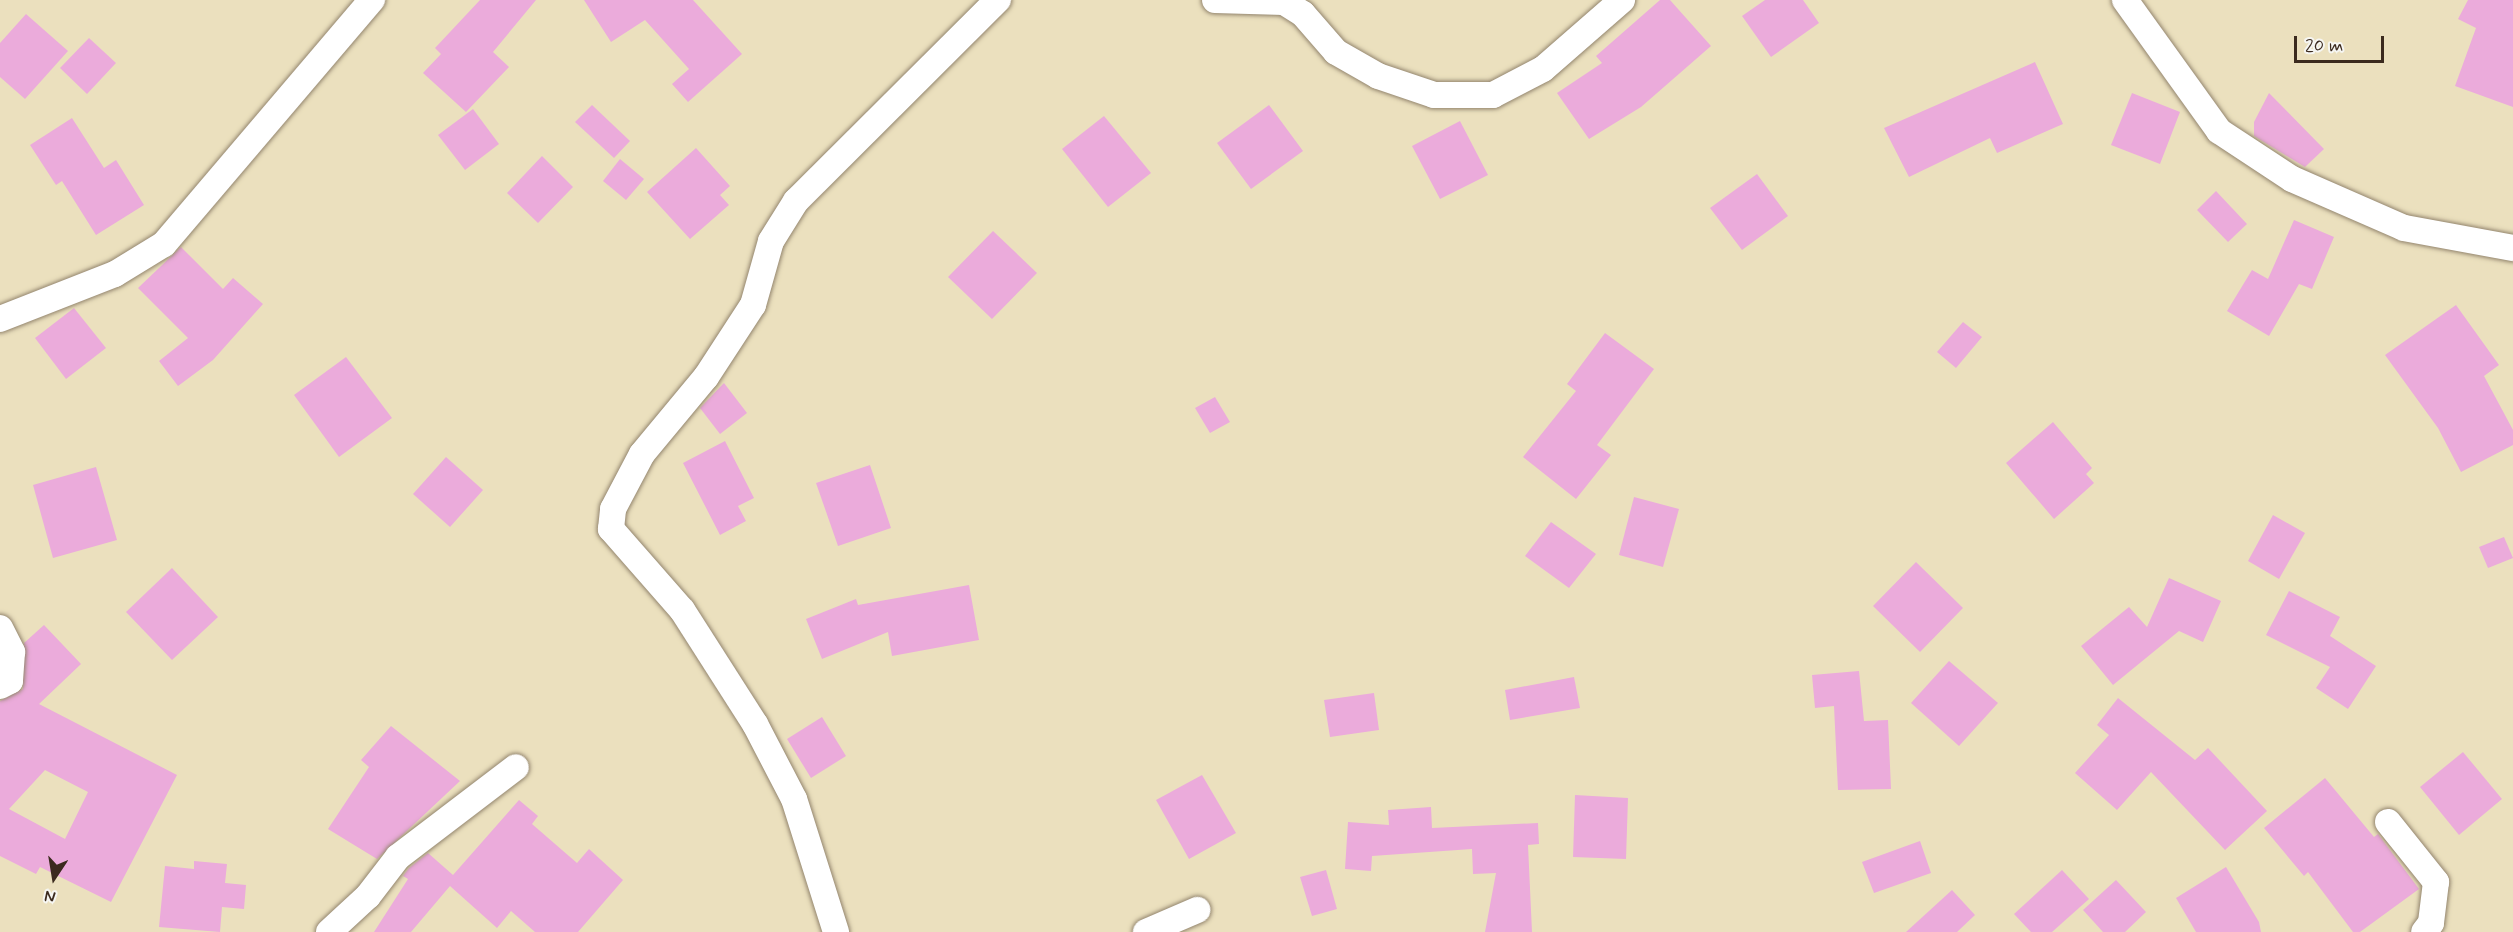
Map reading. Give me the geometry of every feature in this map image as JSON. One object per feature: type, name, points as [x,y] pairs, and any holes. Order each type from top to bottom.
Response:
[{"type":"street","points":[[0,319],[115,274],[164,244],[372,0]]},
{"type":"street","points":[[836,932],[794,799],[756,724],[682,610],[611,529],[613,509],[642,454],[706,376],[753,305],[771,241],[796,201],[998,0]]},
{"type":"street","points":[[1215,0],[1284,2],[1303,14],[1336,52],[1378,76],[1434,95],[1493,94],[1543,69],[1622,0]]},
{"type":"street","points":[[2125,0],[2219,131],[2292,179],[2404,228],[2513,248]]},
{"type":"street","points":[[0,628],[12,652],[10,681],[0,686]]},
{"type":"street","points":[[329,932],[368,896],[398,857],[516,767]]},
{"type":"street","points":[[2388,822],[2436,882],[2431,923],[2424,932]]},
{"type":"street","points":[[1146,932],[1197,910]]},
{"type":"building","points":[[480,0],[536,0],[493,52],[509,67],[466,112],[423,73],[441,54],[435,48]]},
{"type":"building","points":[[584,0],[693,0],[742,54],[688,102],[672,84],[689,69],[645,20],[611,42]]},
{"type":"building","points":[[1660,0],[1670,0],[1711,46],[1641,107],[1589,139],[1557,93],[1602,63],[1596,56]]},
{"type":"building","points":[[1765,0],[1803,0],[1819,23],[1771,57],[1742,16]]},
{"type":"building","points":[[2468,0],[2513,0],[2513,107],[2455,86],[2476,28],[2458,19]]},
{"type":"building","points":[[26,14],[68,51],[25,99],[0,77],[0,43]]},
{"type":"building","points":[[89,38],[116,63],[87,94],[60,68]]},
{"type":"building","points":[[2035,62],[2063,124],[1997,153],[1990,138],[1909,177],[1884,128]]},
{"type":"building","points":[[2132,93],[2180,112],[2160,164],[2111,145]]},
{"type":"building","points":[[2269,93],[2324,149],[2305,167],[2254,136],[2254,122]]},
{"type":"building","points":[[592,105],[630,141],[614,158],[575,122]]},
{"type":"building","points":[[1269,105],[1303,151],[1251,189],[1217,143]]},
{"type":"building","points":[[473,109],[499,144],[465,170],[438,135]]},
{"type":"building","points":[[1104,116],[1151,173],[1108,207],[1062,149]]},
{"type":"building","points":[[72,118],[104,168],[116,160],[144,205],[96,235],[62,181],[56,185],[30,145]]},
{"type":"building","points":[[1460,121],[1488,175],[1440,199],[1412,146]]},
{"type":"building","points":[[696,148],[730,186],[720,195],[729,205],[690,239],[647,192]]},
{"type":"building","points":[[542,156],[573,187],[538,223],[507,193]]},
{"type":"building","points":[[620,159],[644,179],[626,200],[603,181]]},
{"type":"building","points":[[1757,174],[1788,216],[1742,250],[1710,208]]},
{"type":"building","points":[[2216,191],[2247,224],[2228,242],[2197,210]]},
{"type":"building","points":[[2294,220],[2334,237],[2312,289],[2299,284],[2269,336],[2227,311],[2252,270],[2268,279]]},
{"type":"building","points":[[993,231],[1037,273],[992,319],[948,277]]},
{"type":"building","points":[[181,247],[223,289],[233,278],[263,304],[213,360],[178,386],[159,361],[188,338],[138,288]]},
{"type":"building","points":[[2456,305],[2499,365],[2484,376],[2513,430],[2513,445],[2461,472],[2438,428],[2385,355]]},
{"type":"building","points":[[74,308],[106,348],[66,379],[35,338]]},
{"type":"building","points":[[1963,322],[1982,337],[1956,368],[1937,352]]},
{"type":"building","points":[[1605,333],[1654,369],[1597,445],[1611,455],[1576,499],[1523,457],[1576,391],[1567,384]]},
{"type":"building","points":[[346,357],[392,418],[339,457],[294,395]]},
{"type":"building","points":[[724,383],[747,413],[720,434],[700,408]]},
{"type":"building","points":[[1215,397],[1230,422],[1210,433],[1195,408]]},
{"type":"building","points":[[2053,422],[2092,468],[2086,474],[2094,483],[2054,519],[2006,463]]},
{"type":"building","points":[[725,441],[754,498],[738,506],[746,521],[720,535],[683,463]]},
{"type":"building","points":[[446,457],[483,490],[450,527],[413,494]]},
{"type":"building","points":[[870,465],[891,528],[838,546],[816,483]]},
{"type":"building","points":[[96,467],[117,540],[53,558],[33,485]]},
{"type":"building","points":[[1634,497],[1679,509],[1663,567],[1619,555]]},
{"type":"building","points":[[2273,515],[2305,533],[2279,579],[2248,561]]},
{"type":"building","points":[[1551,522],[1596,554],[1569,588],[1525,556]]},
{"type":"building","points":[[2504,537],[2513,558],[2488,568],[2479,547]]},
{"type":"building","points":[[1916,562],[1963,608],[1920,652],[1873,606]]},
{"type":"building","points":[[172,568],[218,617],[172,660],[126,612]]},
{"type":"building","points":[[2169,578],[2221,601],[2203,642],[2179,631],[2113,685],[2081,646],[2129,607],[2147,627]]},
{"type":"building","points":[[969,585],[979,640],[892,656],[888,632],[822,659],[806,619],[856,599],[858,605]]},
{"type":"building","points":[[2289,591],[2340,617],[2330,636],[2376,666],[2348,709],[2316,688],[2330,667],[2266,635]]},
{"type":"building","points":[[44,625],[81,664],[39,704],[177,775],[111,902],[40,867],[36,874],[0,856],[0,701],[23,689],[24,643]],"holes":[[[45,770],[88,792],[65,839],[9,809]]]},
{"type":"building","points":[[1949,661],[1998,703],[1959,746],[1911,703]]},
{"type":"building","points":[[1859,671],[1864,721],[1888,720],[1891,789],[1838,790],[1834,706],[1815,708],[1812,675]]},
{"type":"building","points":[[1574,677],[1580,708],[1510,720],[1505,690]]},
{"type":"building","points":[[1374,693],[1379,730],[1330,737],[1324,700]]},
{"type":"building","points":[[2118,698],[2195,760],[2208,748],[2267,811],[2225,850],[2151,772],[2117,810],[2075,773],[2109,735],[2097,725]]},
{"type":"building","points":[[822,717],[846,756],[811,778],[787,739]]},
{"type":"building","points":[[391,726],[460,781],[377,859],[328,829],[369,767],[361,760]]},
{"type":"building","points":[[2463,752],[2502,799],[2459,835],[2420,787]]},
{"type":"building","points":[[1202,775],[1236,833],[1189,859],[1156,800]]},
{"type":"building","points":[[2325,778],[2374,837],[2378,834],[2419,889],[2360,932],[2353,932],[2308,872],[2304,876],[2264,828]]},
{"type":"building","points":[[1575,795],[1628,798],[1626,859],[1573,857]]},
{"type":"building","points":[[519,800],[538,816],[532,824],[577,863],[589,849],[623,880],[578,932],[535,932],[511,911],[497,928],[450,886],[411,932],[374,932],[408,879],[403,876],[409,868],[428,853],[453,875]]},
{"type":"building","points":[[1431,807],[1432,828],[1538,823],[1539,844],[1528,845],[1532,932],[1485,932],[1496,873],[1473,874],[1472,849],[1372,856],[1371,871],[1345,869],[1348,822],[1389,825],[1388,810]]},
{"type":"building","points":[[1920,841],[1931,873],[1874,893],[1862,862]]},
{"type":"building","points":[[194,861],[227,864],[225,883],[246,885],[244,909],[222,907],[220,932],[159,927],[165,866],[194,869]]},
{"type":"building","points":[[2226,867],[2259,922],[2261,932],[2196,932],[2176,898]]},
{"type":"building","points":[[1326,870],[1337,909],[1312,916],[1300,877]]},
{"type":"building","points":[[2062,870],[2089,899],[2052,932],[2031,932],[2014,914]]},
{"type":"building","points":[[2116,880],[2146,912],[2125,932],[2103,932],[2083,910]]},
{"type":"building","points":[[1952,890],[1975,915],[1957,932],[1906,932]]}]
